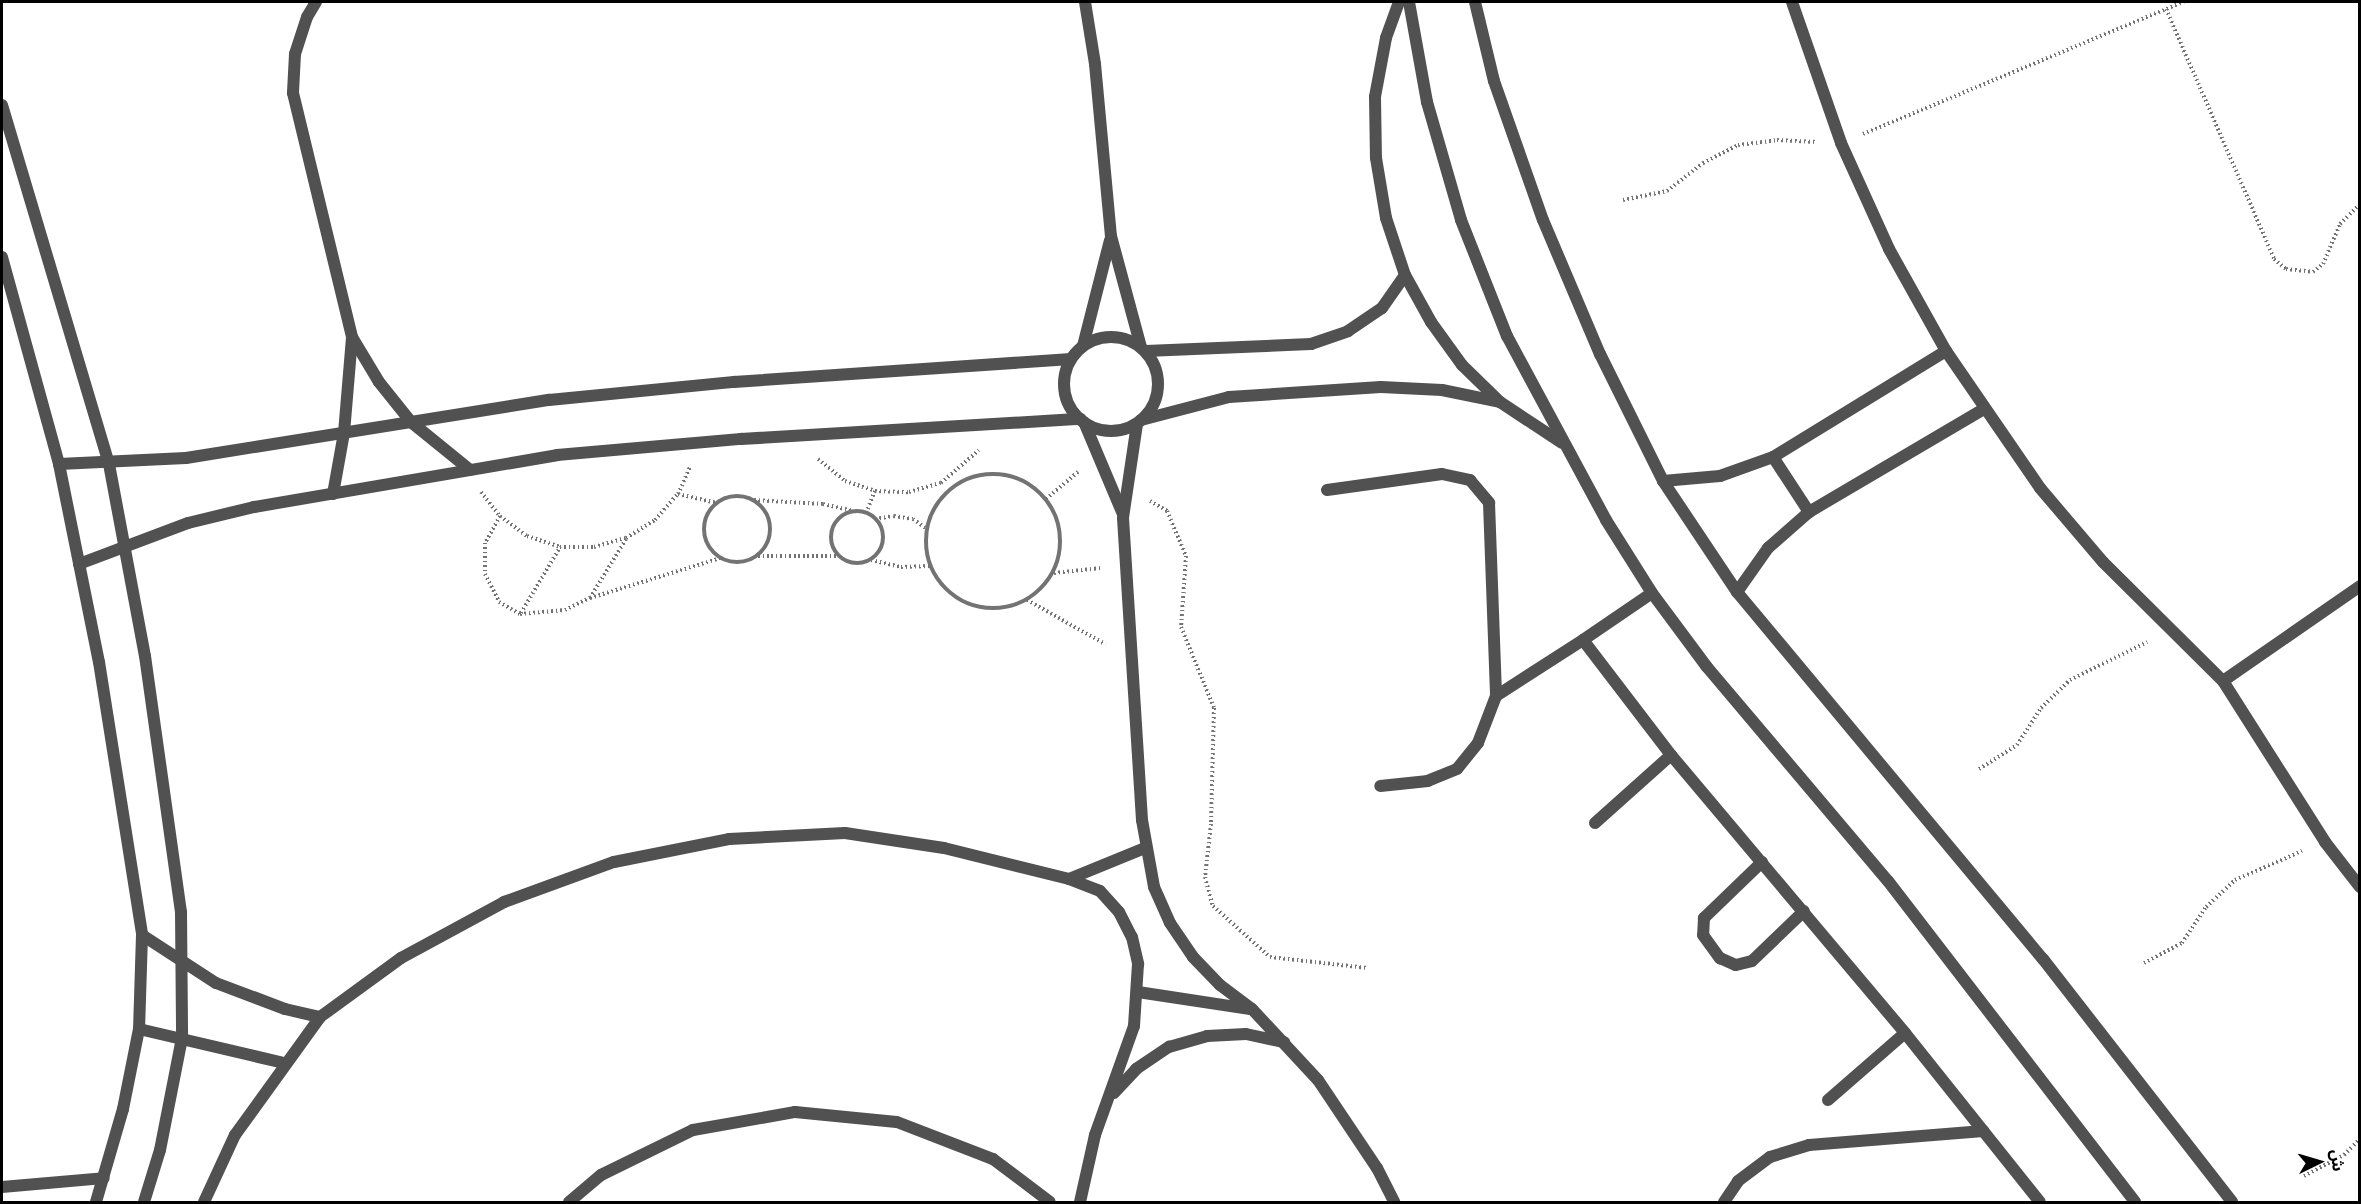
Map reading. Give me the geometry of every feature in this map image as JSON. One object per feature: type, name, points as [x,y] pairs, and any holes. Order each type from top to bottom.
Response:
[{"type":"street","points":[[316,2],[295,54],[293,93],[352,337],[379,382],[411,422],[470,470]]},
{"type":"street","points":[[1085,2],[1095,64],[1111,236],[1143,349],[1154,364],[1158,386],[1151,408],[1139,422],[1123,518],[1145,848],[1154,887],[1170,923],[1193,957],[1220,985],[1252,1010],[1317,1080],[1377,1168],[1394,1203]]},
{"type":"street","points":[[1399,2],[1386,38],[1375,98],[1376,158],[1386,218],[1406,275],[1431,322],[1462,365],[1500,402],[1564,444]]},
{"type":"street","points":[[1409,2],[1427,102],[1461,220],[1507,336],[1564,444],[1652,593],[1707,667],[1888,881],[2135,1203]]},
{"type":"street","points":[[1475,2],[1494,81],[1543,220],[1600,354],[1663,481],[1737,592],[2043,959],[2232,1203]]},
{"type":"street","points":[[1792,2],[1841,143],[1889,249],[1946,351],[1984,409],[2047,496],[2103,562],[2170,632],[2223,681],[2325,842],[2360,887]]},
{"type":"street","points":[[2,105],[109,464],[145,656],[181,912],[185,965],[182,1038],[160,1150],[144,1203]]},
{"type":"street","points":[[1083,346],[1111,236]]},
{"type":"street","points":[[2,257],[59,464],[79,564],[142,934],[139,1029],[96,1203]]},
{"type":"street","points":[[1123,518],[1100,453],[1066,397],[1064,384],[1071,359],[1083,346],[1112,336],[1143,349],[1311,344],[1348,332],[1382,308],[1406,275]]},
{"type":"street","points":[[333,494],[344,433],[352,337]]},
{"type":"street","points":[[1663,481],[1720,476],[1773,457],[1946,351]]},
{"type":"street","points":[[59,464],[109,464],[186,458],[549,400],[723,383],[1071,359]]},
{"type":"street","points":[[79,564],[125,544],[254,507],[557,455],[695,442],[995,424],[1082,421],[1110,431],[1229,397],[1381,387],[1442,390],[1500,402]]},
{"type":"street","points":[[1737,592],[1768,548],[1809,512],[1984,409]]},
{"type":"street","points":[[1773,457],[1809,512]]},
{"type":"street","points":[[1327,490],[1442,474],[1470,480],[1489,503],[1496,696],[1478,743],[1457,769],[1428,781],[1380,786]]},
{"type":"street","points":[[2223,681],[2360,586]]},
{"type":"street","points":[[1496,696],[1652,593]]},
{"type":"street","points":[[1584,640],[1671,755],[1905,1033],[2040,1203]]},
{"type":"street","points":[[1595,823],[1671,755]]},
{"type":"street","points":[[204,1203],[235,1135],[284,1063],[320,1017],[401,958],[504,902],[614,862],[729,839],[845,833],[944,848],[1069,879],[1100,891],[1119,912],[1132,937],[1138,964],[1138,992],[1134,1026],[1095,1136],[1080,1203]]},
{"type":"street","points":[[1069,879],[1145,848]]},
{"type":"street","points":[[1762,862],[1704,918],[1703,935],[1720,958],[1736,965],[1752,961],[1804,912]]},
{"type":"street","points":[[142,934],[185,965],[250,997],[320,1017]]},
{"type":"street","points":[[1138,992],[1252,1010]]},
{"type":"street","points":[[139,1029],[284,1063]]},
{"type":"street","points":[[1828,1100],[1905,1033]]},
{"type":"street","points":[[1109,1098],[1136,1069],[1169,1047],[1207,1036],[1246,1034],[1284,1042]]},
{"type":"street","points":[[569,1203],[601,1174],[693,1130],[795,1112],[897,1122],[993,1159],[1050,1203]]},
{"type":"street","points":[[1724,1203],[1738,1181],[1770,1157],[1809,1145],[1983,1131]]},
{"type":"street","points":[[2,1186],[104,1178]]},
{"type":"path","points":[[1623,200],[1667,191],[1702,163],[1738,145],[1777,140],[1841,143],[2184,2]]},
{"type":"path","points":[[2166,9],[2274,259],[2286,269],[2313,272],[2324,264],[2340,224],[2360,204]]},
{"type":"path","points":[[801,435],[819,461],[845,480],[875,491],[909,492],[941,483],[974,459],[995,424]]},
{"type":"path","points":[[470,470],[482,495],[500,516],[527,536],[560,547],[594,547],[626,538],[655,520],[678,494],[690,469],[695,442]]},
{"type":"path","points":[[1047,499],[1100,453]]},
{"type":"path","points":[[996,473],[1033,486],[1047,499],[1056,516],[1060,535],[1053,573],[1027,600],[1009,608],[971,606],[940,584],[930,566],[927,529],[944,495],[959,482],[996,473]]},
{"type":"path","points":[[941,483],[944,495]]},
{"type":"path","points":[[1127,486],[1167,511],[1186,556],[1181,627],[1214,708],[1211,824],[1205,877],[1213,906],[1270,957],[1366,968]]},
{"type":"path","points":[[866,513],[875,491]]},
{"type":"path","points":[[678,494],[717,503],[742,496],[754,500],[823,504],[866,513],[875,519],[883,540],[870,560]]},
{"type":"path","points":[[754,500],[769,520],[770,533],[758,556]]},
{"type":"path","points":[[717,503],[709,513],[705,532],[711,550],[721,558],[733,562],[758,556],[838,556],[859,563],[870,560],[901,567],[930,566]]},
{"type":"path","points":[[838,556],[831,534],[843,515],[854,511]]},
{"type":"path","points":[[500,516],[485,543],[485,574],[499,602],[520,614],[565,610],[591,598],[721,558]]},
{"type":"path","points":[[875,519],[894,516],[913,519],[927,529]]},
{"type":"path","points":[[591,598],[626,538]]},
{"type":"path","points":[[520,614],[560,547]]},
{"type":"path","points":[[1053,573],[1126,566]]},
{"type":"path","points":[[1027,600],[1131,659]]},
{"type":"path","points":[[1979,769],[2017,745],[2041,708],[2070,680],[2170,632]]},
{"type":"path","points":[[2144,963],[2181,943],[2206,908],[2235,880],[2325,842]]},
{"type":"path","points":[[2304,1176],[2344,1155],[2360,1139]]}]
